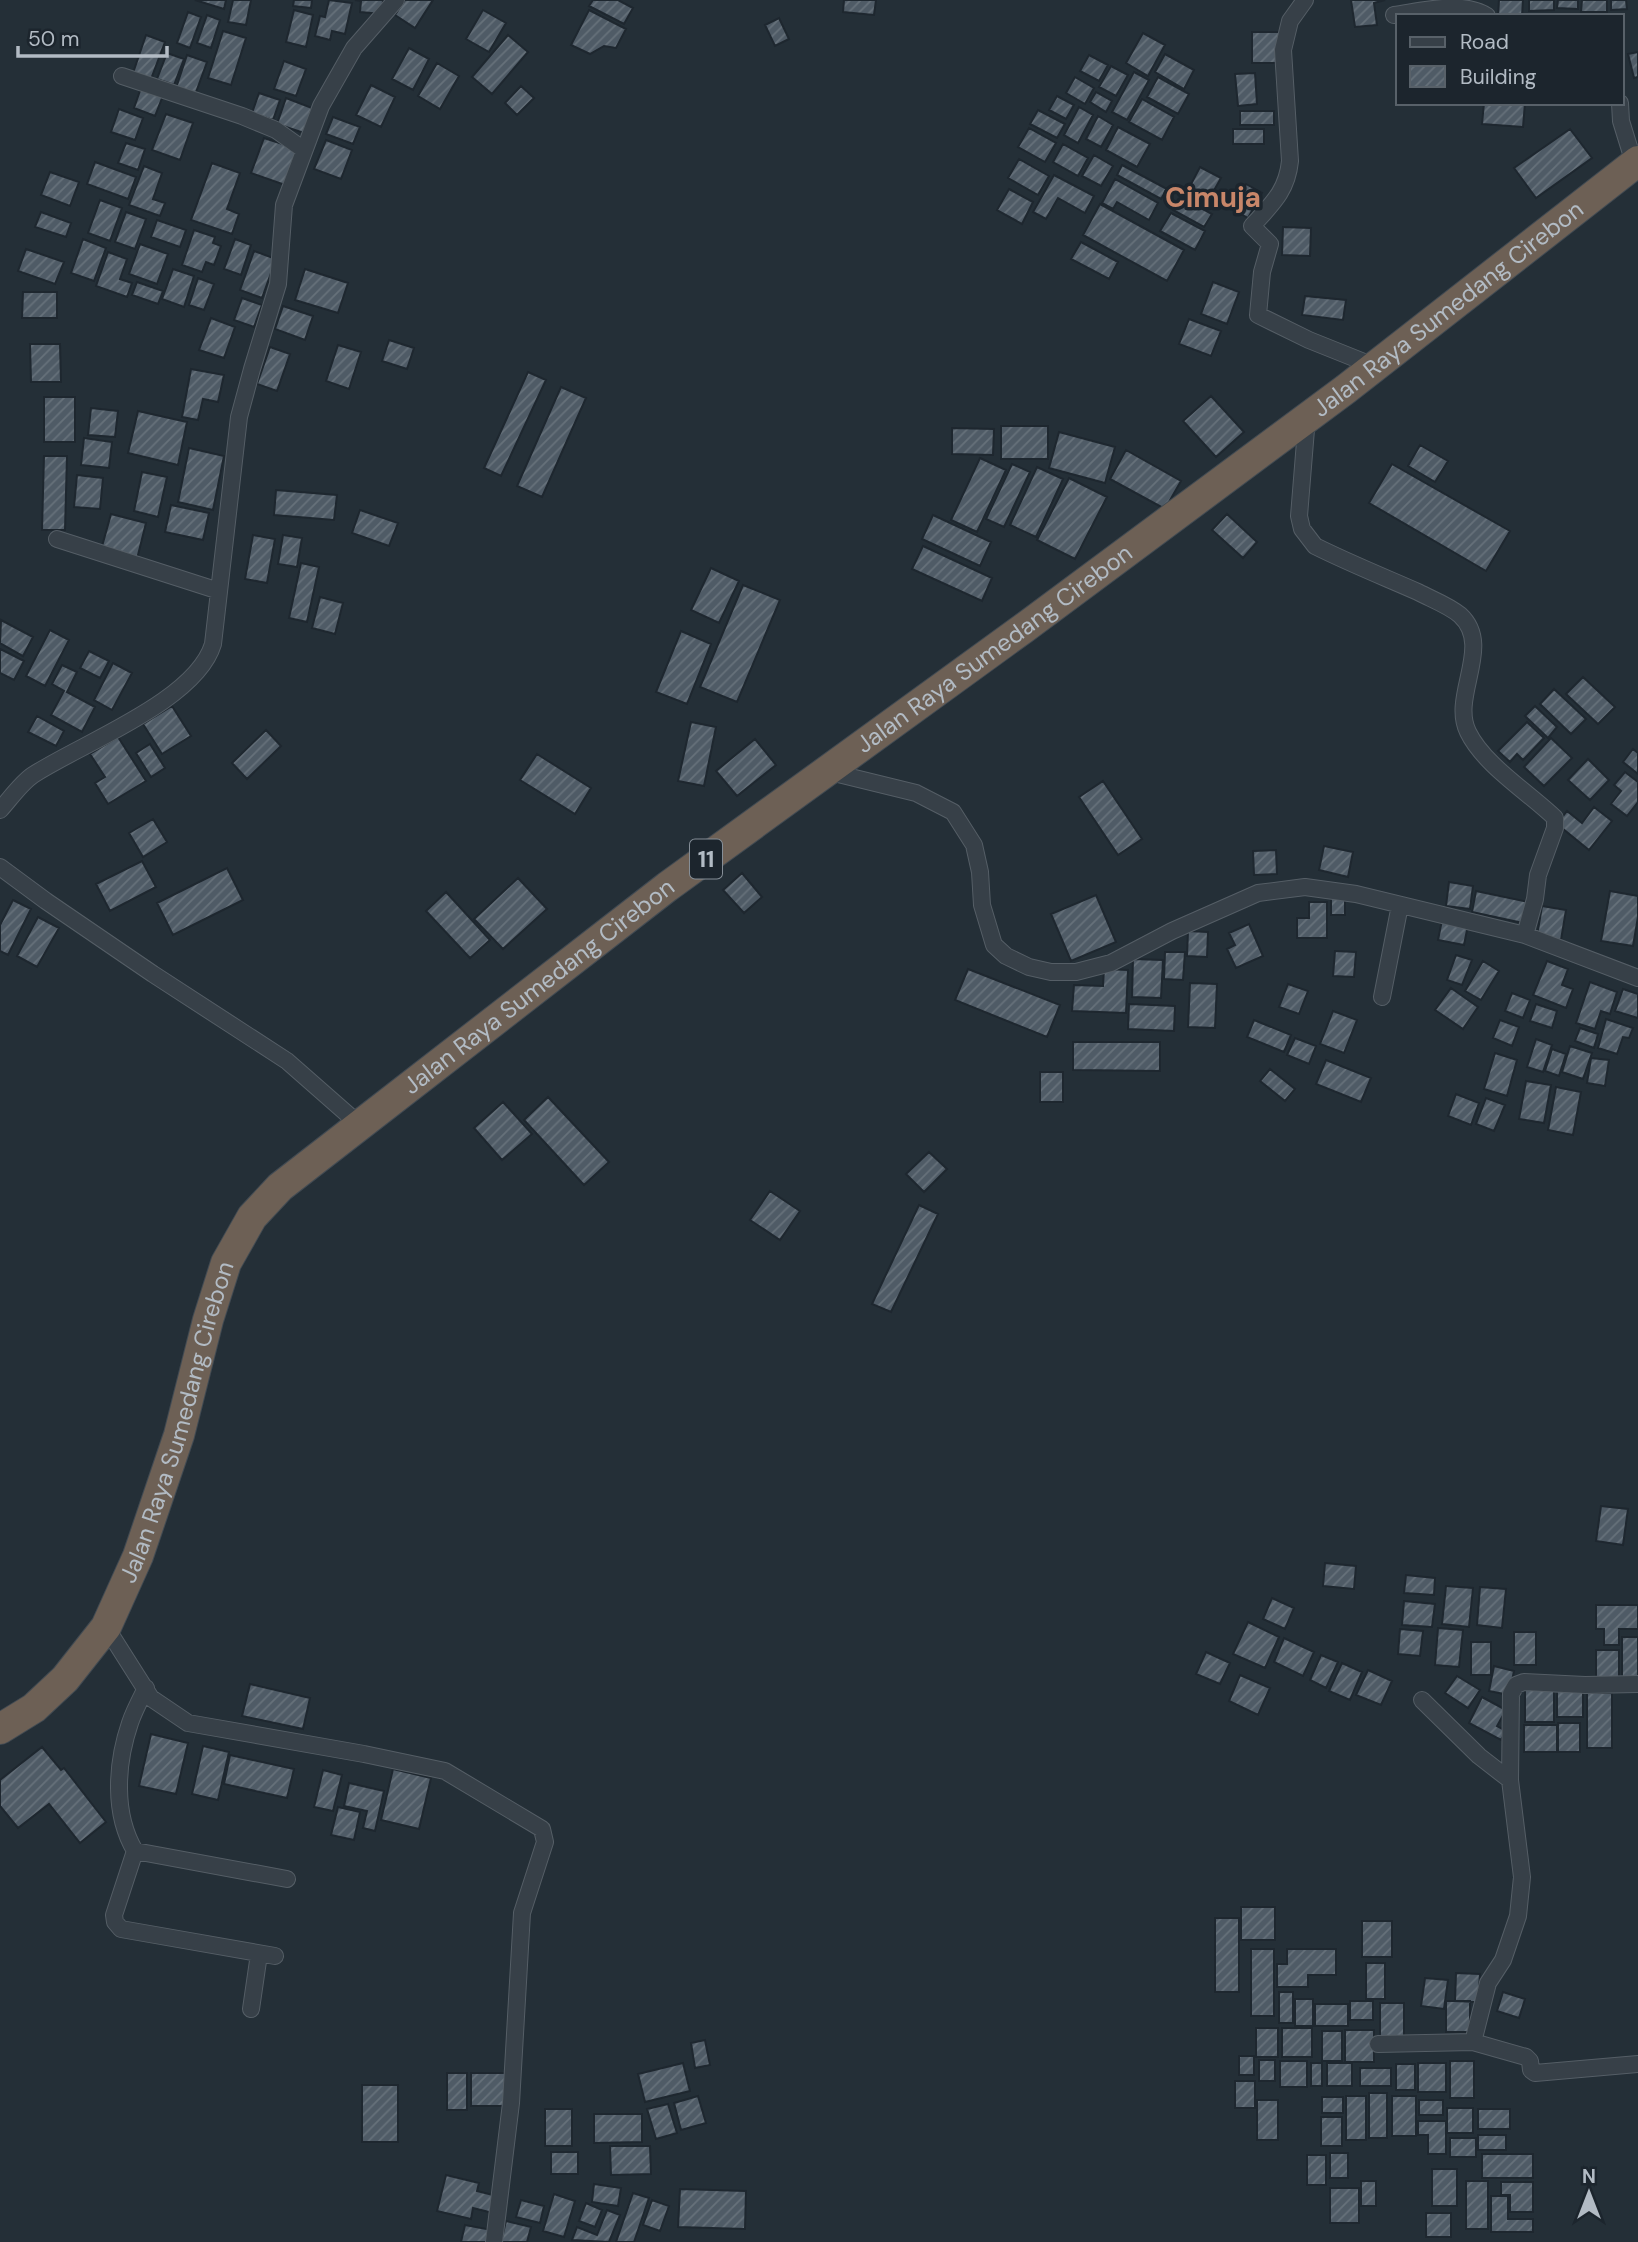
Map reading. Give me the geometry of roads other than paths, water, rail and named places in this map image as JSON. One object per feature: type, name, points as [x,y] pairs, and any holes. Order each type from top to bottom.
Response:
[{"type":"highway","name":"Jalan Raya Sumedang Cirebon","points":[[0,1729],[34,1708],[65,1679],[106,1627],[138,1556],[179,1435],[208,1320],[226,1263],[252,1217],[280,1187],[667,887],[1024,628],[1307,417],[1636,162]]},
{"type":"street","points":[[0,810],[30,777],[154,707],[196,674],[210,655],[239,417],[278,284],[284,205],[321,106],[354,48],[396,0]]},
{"type":"street","points":[[1304,0],[1290,21],[1283,50],[1290,161],[1288,177],[1281,193],[1252,226],[1270,244],[1262,272],[1258,315],[1309,340],[1374,366]]},
{"type":"street","points":[[1400,14],[1450,6],[1479,9],[1485,14]]},
{"type":"street","points":[[122,76],[242,116],[276,130],[304,150]]},
{"type":"street","points":[[1620,105],[1621,121],[1636,162]]},
{"type":"street","points":[[1307,417],[1299,516],[1302,529],[1315,546],[1441,604],[1461,616],[1471,634],[1474,656],[1463,698],[1466,730],[1478,749],[1555,818],[1555,828],[1538,875],[1535,899],[1525,935]]},
{"type":"street","points":[[57,539],[219,591]]},
{"type":"street","points":[[826,771],[916,793],[953,812],[974,845],[980,872],[982,905],[994,944],[1006,956],[1028,967],[1051,972],[1076,972],[1111,963],[1172,931],[1258,893],[1305,887],[1356,894],[1525,935],[1638,978]]},
{"type":"street","points":[[0,867],[153,974],[287,1061],[361,1126]]},
{"type":"street","points":[[1382,997],[1400,905]]},
{"type":"street","points":[[106,1627],[151,1698],[188,1723],[445,1771],[542,1829],[545,1842],[522,1913],[512,2103],[494,2242]]},
{"type":"street","points":[[1474,2042],[1488,1983],[1503,1960],[1518,1916],[1522,1877],[1510,1780],[1511,1694],[1516,1685],[1524,1682],[1638,1684]]},
{"type":"street","points":[[145,1688],[130,1724],[123,1752],[120,1778],[121,1819],[135,1851],[114,1915],[115,1922],[121,1929],[267,1955],[251,2009]]},
{"type":"street","points":[[1422,1700],[1479,1756],[1510,1780]]},
{"type":"street","points":[[135,1851],[287,1879]]},
{"type":"street","points":[[1378,2044],[1474,2042],[1526,2057],[1535,2073],[1638,2064]]},
{"type":"district","name":"Cimuja","points":[[1213,197]]}]
